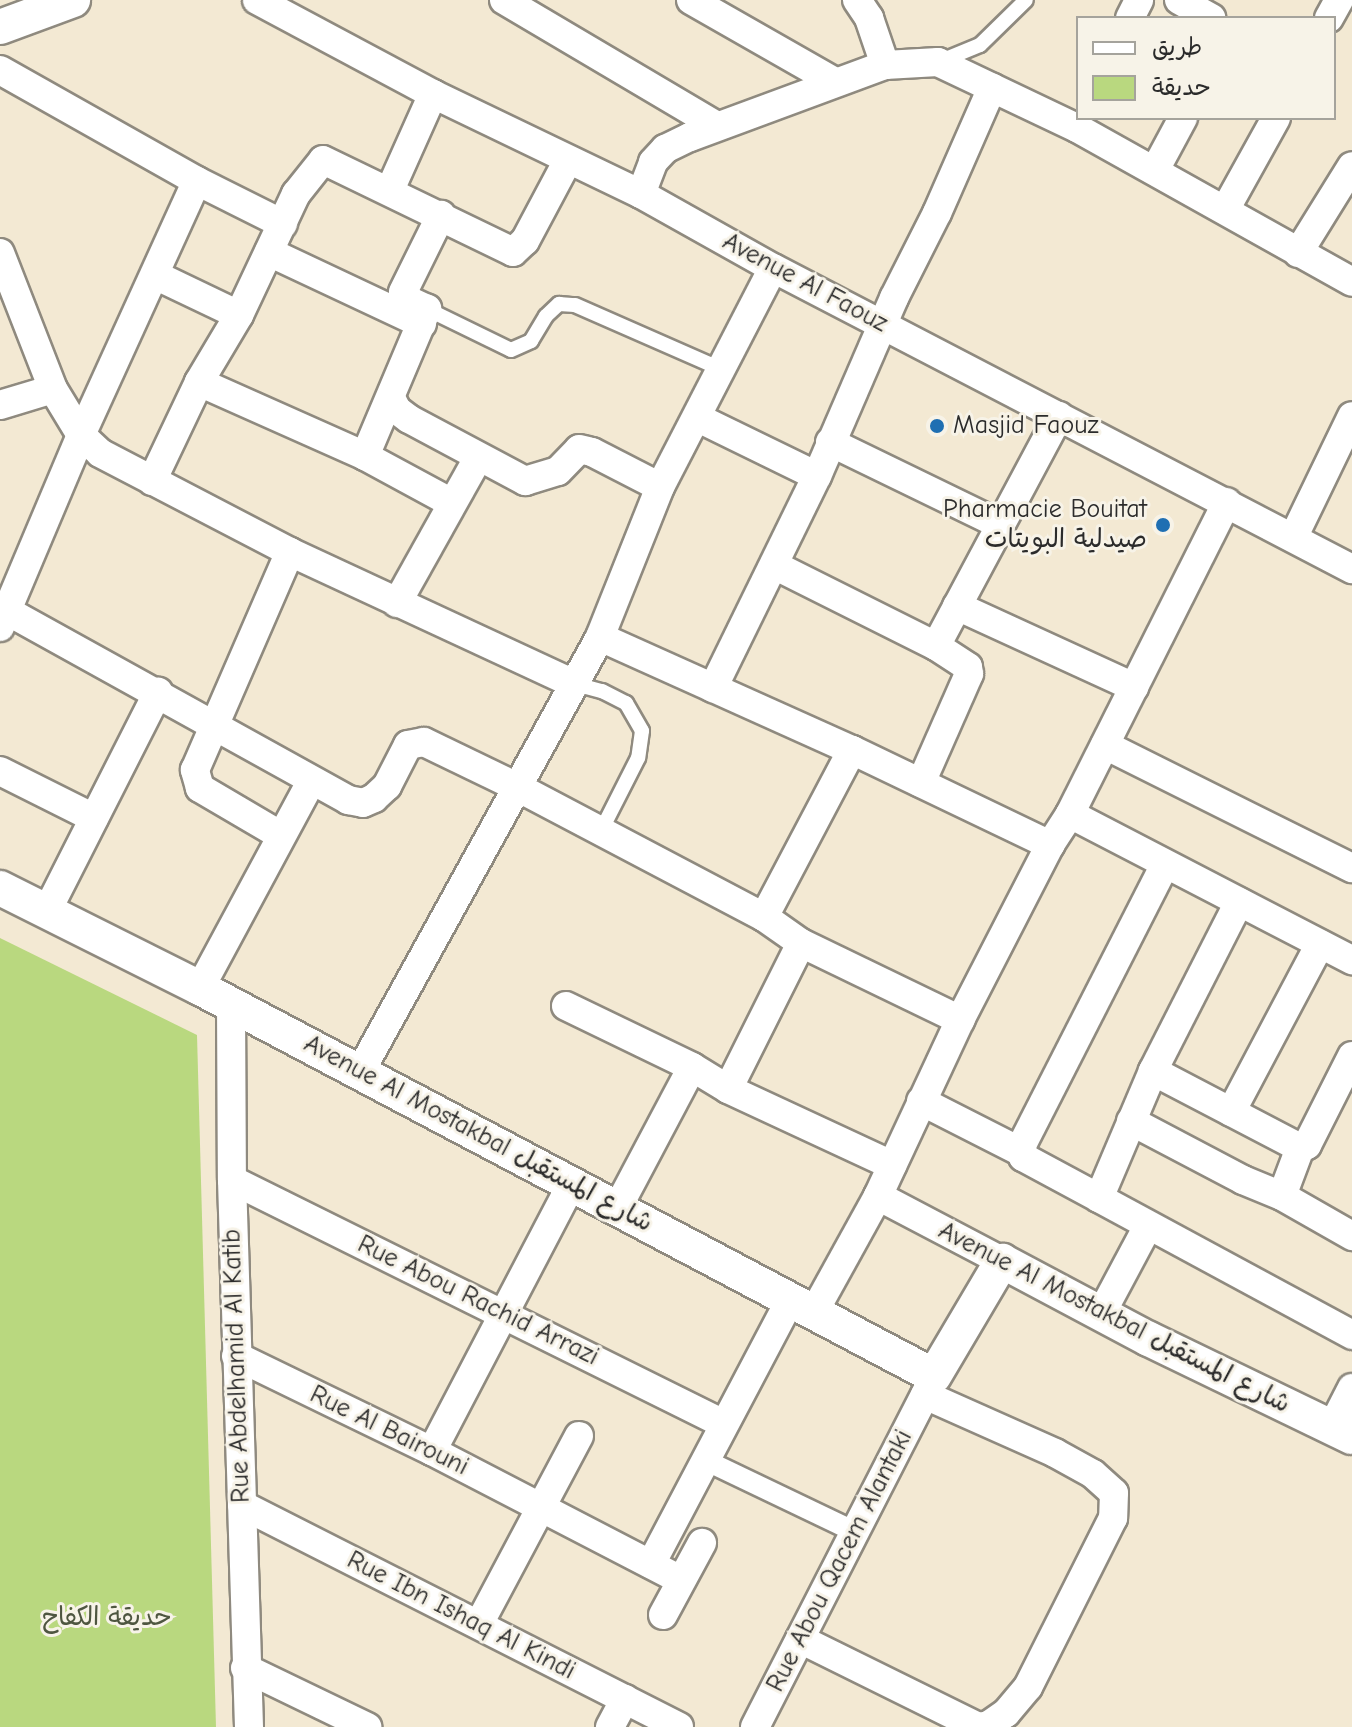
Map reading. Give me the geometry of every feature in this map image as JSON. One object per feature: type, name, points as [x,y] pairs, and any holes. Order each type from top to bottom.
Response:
[{"type":"street","points":[[0,27],[73,0]]},
{"type":"street","name":"Avenue Al Faouz","points":[[257,0],[433,94],[641,194],[773,268],[1294,536],[1352,569]]},
{"type":"street","points":[[504,0],[717,126]]},
{"type":"street","points":[[691,0],[835,82]]},
{"type":"street","points":[[857,0],[869,18],[885,65]]},
{"type":"street","points":[[1179,0],[1207,16]]},
{"type":"street","points":[[1339,0],[1352,6]]},
{"type":"street","points":[[641,194],[653,162],[665,149],[717,126],[885,65],[938,62],[992,88],[1079,123],[1352,282]]},
{"type":"street","points":[[0,70],[197,181],[283,224]]},
{"type":"street","points":[[713,688],[817,476],[992,88]]},
{"type":"street","points":[[390,190],[433,94]]},
{"type":"street","points":[[1155,170],[1182,120]]},
{"type":"street","points":[[1225,210],[1275,120]]},
{"type":"street","points":[[152,481],[199,382],[239,315],[296,194],[323,160],[513,252],[525,241],[568,160]]},
{"type":"street","points":[[1298,253],[1352,166]]},
{"type":"street","points":[[197,181],[81,435],[3,618],[158,692],[311,782],[363,803],[387,786],[408,745],[416,741],[519,788],[764,917],[801,943],[960,1020]]},
{"type":"street","points":[[424,317],[403,292],[441,215]]},
{"type":"street","points":[[269,252],[424,317]]},
{"type":"street","points":[[360,1072],[600,637],[660,487],[773,268]]},
{"type":"street","points":[[3,269],[53,389],[81,435],[100,453],[290,552],[575,684]]},
{"type":"street","points":[[155,275],[239,315]]},
{"type":"street","points":[[365,456],[424,317]]},
{"type":"street","points":[[199,382],[365,456],[452,503]]},
{"type":"street","points":[[0,405],[53,389]]},
{"type":"street","points":[[391,398],[409,419],[525,481],[552,475],[574,451],[585,450],[660,487]]},
{"type":"street","points":[[936,646],[1059,416]]},
{"type":"street","points":[[1294,536],[1352,416]]},
{"type":"street","points":[[698,418],[817,476]]},
{"type":"street","points":[[830,442],[1001,525]]},
{"type":"street","points":[[397,603],[478,458]]},
{"type":"street","points":[[651,1564],[724,1424],[878,1196],[960,1020],[1050,845],[1070,814],[1227,502]]},
{"type":"street","points":[[280,835],[208,793],[195,781],[195,770],[290,552]]},
{"type":"street","points":[[774,565],[962,660],[969,674],[921,783]]},
{"type":"street","points":[[957,606],[1134,687]]},
{"type":"street","points":[[600,637],[852,750],[1050,845]]},
{"type":"street","points":[[47,911],[158,692]]},
{"type":"street","points":[[1105,745],[1352,868]]},
{"type":"street","points":[[764,917],[852,750]]},
{"type":"street","points":[[0,771],[94,818]]},
{"type":"street","points":[[200,988],[311,782]]},
{"type":"street","points":[[1070,814],[1239,902],[1342,950],[1231,1112]]},
{"type":"street","points":[[1021,1152],[1165,864]]},
{"type":"street","name":"Avenue Al Mostakbal شارع المستقبل","points":[[0,888],[231,1004],[803,1305],[930,1386]]},
{"type":"street","points":[[1099,1198],[1153,1071],[1239,902]]},
{"type":"street","points":[[728,1089],[801,943]]},
{"type":"street","name":"Rue Abdelhamid Al Katib","points":[[231,1004],[236,1356],[249,1727]]},
{"type":"street","points":[[566,1006],[692,1067],[728,1089],[892,1165]]},
{"type":"street","points":[[1282,1196],[1300,1148],[1307,1145],[1352,1056]]},
{"type":"street","points":[[618,1207],[692,1067]]},
{"type":"street","points":[[1153,1071],[1300,1148]]},
{"type":"street","points":[[921,1101],[1021,1152],[1023,1157],[1352,1335]]},
{"type":"street","points":[[1131,1121],[1243,1180],[1350,1230]]},
{"type":"street","name":"Rue Abou Rachid Arrazi","points":[[232,1180],[724,1424]]},
{"type":"street","points":[[432,1451],[572,1183]]},
{"type":"street","name":"Avenue Al Mostakbal شارع المستقبل","points":[[878,1196],[1101,1314],[1341,1433]]},
{"type":"street","points":[[1101,1314],[1148,1226]]},
{"type":"street","name":"Rue Abou Qacem Alantaki","points":[[755,1727],[930,1386],[1002,1261]]},
{"type":"street","name":"Rue Al Bairouni","points":[[236,1356],[432,1451],[681,1580]]},
{"type":"street","points":[[800,1639],[979,1727],[989,1725],[1006,1713],[1028,1687],[1113,1518],[1114,1493],[1093,1474],[930,1386]]},
{"type":"street","points":[[1341,1433],[1352,1388]]},
{"type":"street","points":[[479,1624],[579,1436]]},
{"type":"street","points":[[705,1460],[855,1532]]},
{"type":"street","name":"Rue Ibn Ishaq Al Kindi","points":[[242,1505],[679,1727]]},
{"type":"street","points":[[663,1615],[702,1543]]},
{"type":"street","points":[[245,1668],[367,1727]]},
{"type":"street","points":[[610,1727],[625,1699]]},
{"type":"lane","points":[[938,62],[980,45],[1026,0]]},
{"type":"lane","points":[[424,317],[511,350],[531,341],[546,316],[559,304],[575,305],[721,369]]},
{"type":"lane","points":[[575,684],[602,691],[626,703],[642,731],[638,758],[601,831]]},
{"type":"green space","name":"حديقة الكفاح","points":[[0,938],[197,1035],[216,1727],[0,1727]]},
{"type":"place","name":"Masjid Faouz","points":[[937,426]]},
{"type":"place","name":"Pharmacie Bouitat صيدلية البويتات","points":[[1163,525]]}]
